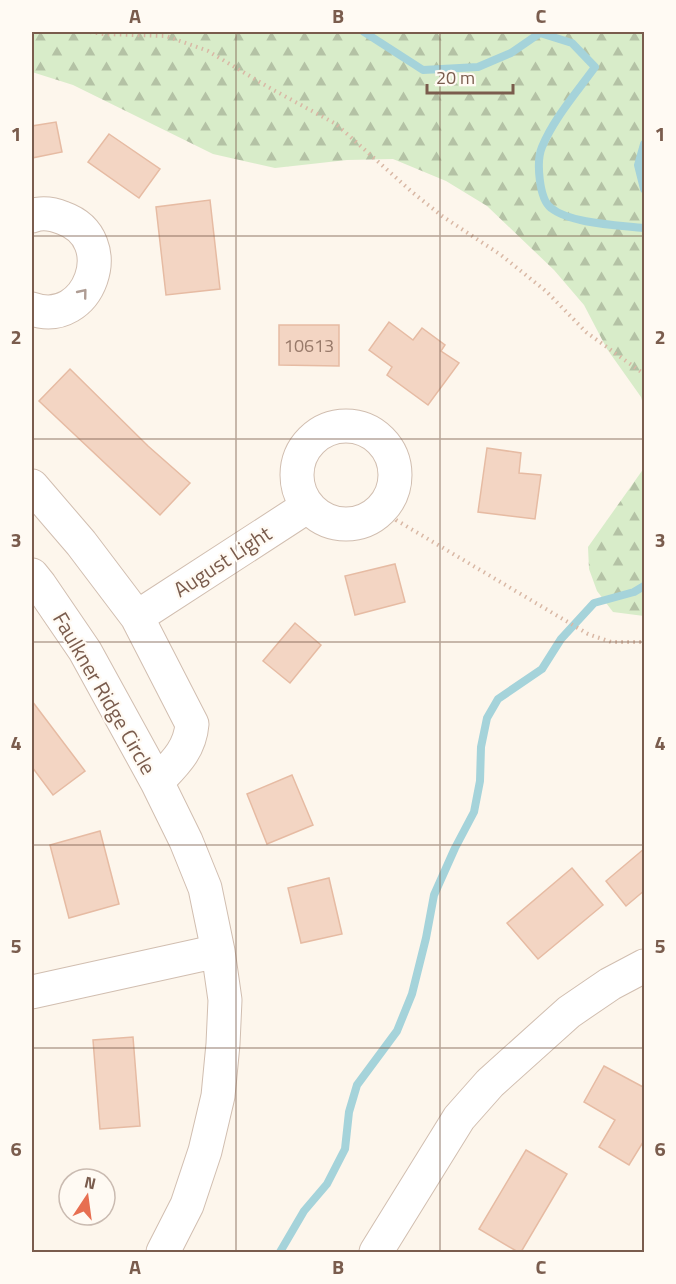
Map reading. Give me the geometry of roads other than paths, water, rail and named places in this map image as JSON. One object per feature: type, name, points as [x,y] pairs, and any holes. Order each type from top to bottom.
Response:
[{"type":"street","points":[[32,216],[53,214],[72,221],[85,233],[93,250],[95,267],[90,285],[76,302],[58,310],[32,309]]},
{"type":"street","points":[[344,426],[364,430],[382,442],[391,454],[395,471],[394,488],[386,506],[367,520],[347,525],[324,520],[308,506],[297,481],[300,459],[308,444],[326,430],[344,426]]},
{"type":"street","name":"Faulkner Ridge Circle","points":[[32,486],[81,543],[137,617],[192,724],[191,737],[183,754],[157,782]]},
{"type":"street","name":"August Light","points":[[137,617],[308,506]]},
{"type":"street","name":"Faulkner Ridge Circle","points":[[32,575],[85,651],[157,782],[186,841],[205,888],[218,951],[225,1000],[218,1096],[205,1151],[187,1205],[163,1252]]},
{"type":"street","points":[[32,992],[218,951]]},
{"type":"street","points":[[376,1252],[459,1118],[490,1083],[568,1012],[610,984],[645,966]]},
{"type":"waterway","points":[[364,32],[423,70],[478,67],[511,53],[540,33],[572,43],[595,67],[559,116],[542,147],[539,170],[544,197],[551,208],[570,217],[596,223],[644,228]]},
{"type":"waterway","points":[[644,144],[638,165],[644,189]]},
{"type":"waterway","points":[[280,1252],[304,1211],[327,1184],[345,1149],[349,1112],[357,1085],[397,1031],[412,994],[434,895],[474,812],[480,781],[481,747],[487,718],[498,699],[542,669],[561,639],[594,603],[634,592],[644,586]]}]
